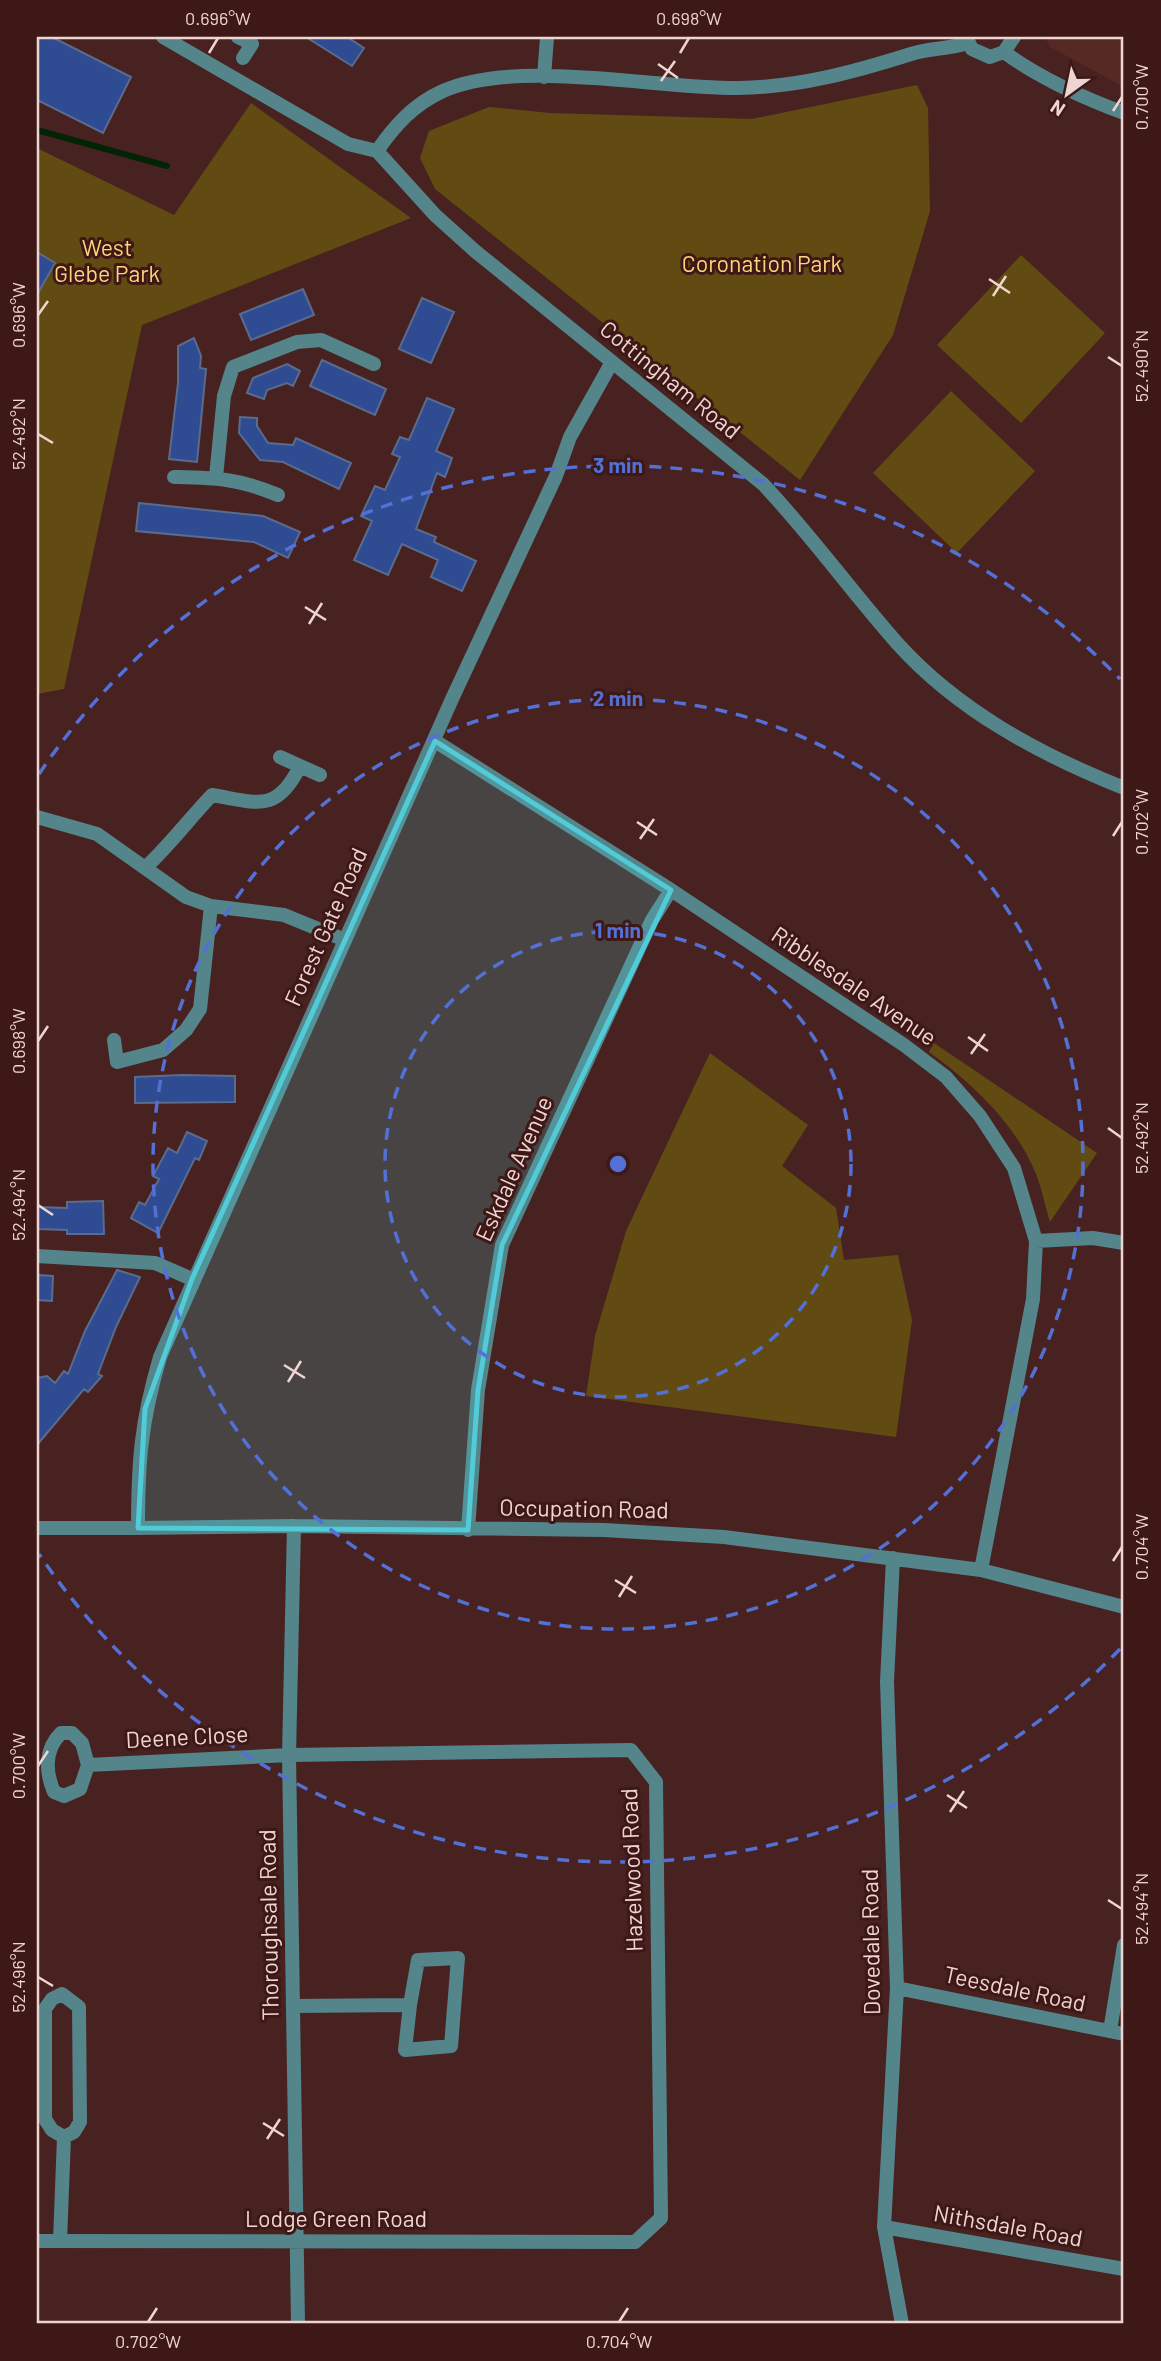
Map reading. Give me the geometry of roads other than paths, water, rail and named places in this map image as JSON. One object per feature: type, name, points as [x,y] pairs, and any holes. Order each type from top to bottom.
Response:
[{"type":"street","points":[[163,37],[348,144],[377,151],[396,124],[442,91],[478,79],[544,77],[738,88],[793,85],[875,67],[914,53],[952,48],[967,40],[984,56],[1004,52],[1014,37]]},
{"type":"street","points":[[239,37],[251,44],[243,58]]},
{"type":"street","points":[[544,77],[547,37]]},
{"type":"street","points":[[1004,52],[1027,69],[1082,97],[1124,113]]},
{"type":"street","name":"Cottingham Road","points":[[377,151],[435,215],[763,484],[797,520],[899,645],[957,696],[1018,740],[1124,788]]},
{"type":"street","points":[[216,477],[225,396],[233,367],[297,342],[321,340],[374,364]]},
{"type":"street","name":"Forest Gate Road","points":[[138,1528],[138,1454],[145,1409],[160,1357],[192,1279],[556,476],[570,437],[612,362]]},
{"type":"street","points":[[173,477],[216,477],[254,485],[278,495]]},
{"type":"street","name":"Ribblesdale Avenue","points":[[435,741],[671,890],[946,1077],[980,1116],[1014,1168],[1035,1241],[1033,1299],[981,1570]]},
{"type":"street","points":[[280,757],[320,775]]},
{"type":"street","points":[[145,868],[172,843],[186,822],[212,795],[251,802],[274,799],[289,790],[300,766]]},
{"type":"street","points":[[37,817],[97,834],[186,897],[211,906],[284,915],[345,940]]},
{"type":"street","name":"Eskdale Avenue","points":[[468,1530],[478,1390],[502,1245],[652,920],[671,890]]},
{"type":"street","points":[[114,1040],[117,1062],[163,1050],[186,1030],[200,1009],[211,906]]},
{"type":"street","points":[[1035,1241],[1093,1238],[1124,1243]]},
{"type":"street","points":[[37,1256],[155,1263],[192,1279]]},
{"type":"street","name":"Occupation Road","points":[[37,1528],[294,1526],[604,1530],[724,1537],[981,1570],[1124,1607]]},
{"type":"street","name":"Thoroughsale Road","points":[[294,1526],[289,1755],[298,2324]]},
{"type":"street","name":"Dovedale Road","points":[[893,1558],[887,1682],[897,1988],[884,2227],[902,2324]]},
{"type":"street","name":"Hazelwood Road","points":[[289,1755],[631,1750],[656,1782],[661,2218],[635,2242]]},
{"type":"street","name":"Deene Close","points":[[88,1765],[289,1755]]},
{"type":"street","points":[[1117,2033],[1124,1945]]},
{"type":"street","points":[[458,1958],[450,2046],[405,2050],[410,2005],[418,1960],[458,1958]]},
{"type":"street","name":"Teesdale Road","points":[[897,1988],[1117,2033]]},
{"type":"street","points":[[62,1994],[79,2007],[80,2122],[74,2132],[64,2137],[52,2130],[45,2119],[45,2008],[52,1998],[62,1994]]},
{"type":"street","points":[[293,2006],[410,2005]]},
{"type":"street","points":[[60,2241],[64,2137]]},
{"type":"street","name":"Nithsdale Road","points":[[884,2227],[1124,2269]]},
{"type":"street","name":"Lodge Green Road","points":[[37,2241],[635,2242]]},
{"type":"waterway","points":[[37,130],[167,166]]},
{"type":"park label","name":"West Glebe Park","points":[[107,261]]},
{"type":"park label","name":"Coronation Park","points":[[762,264]]}]
